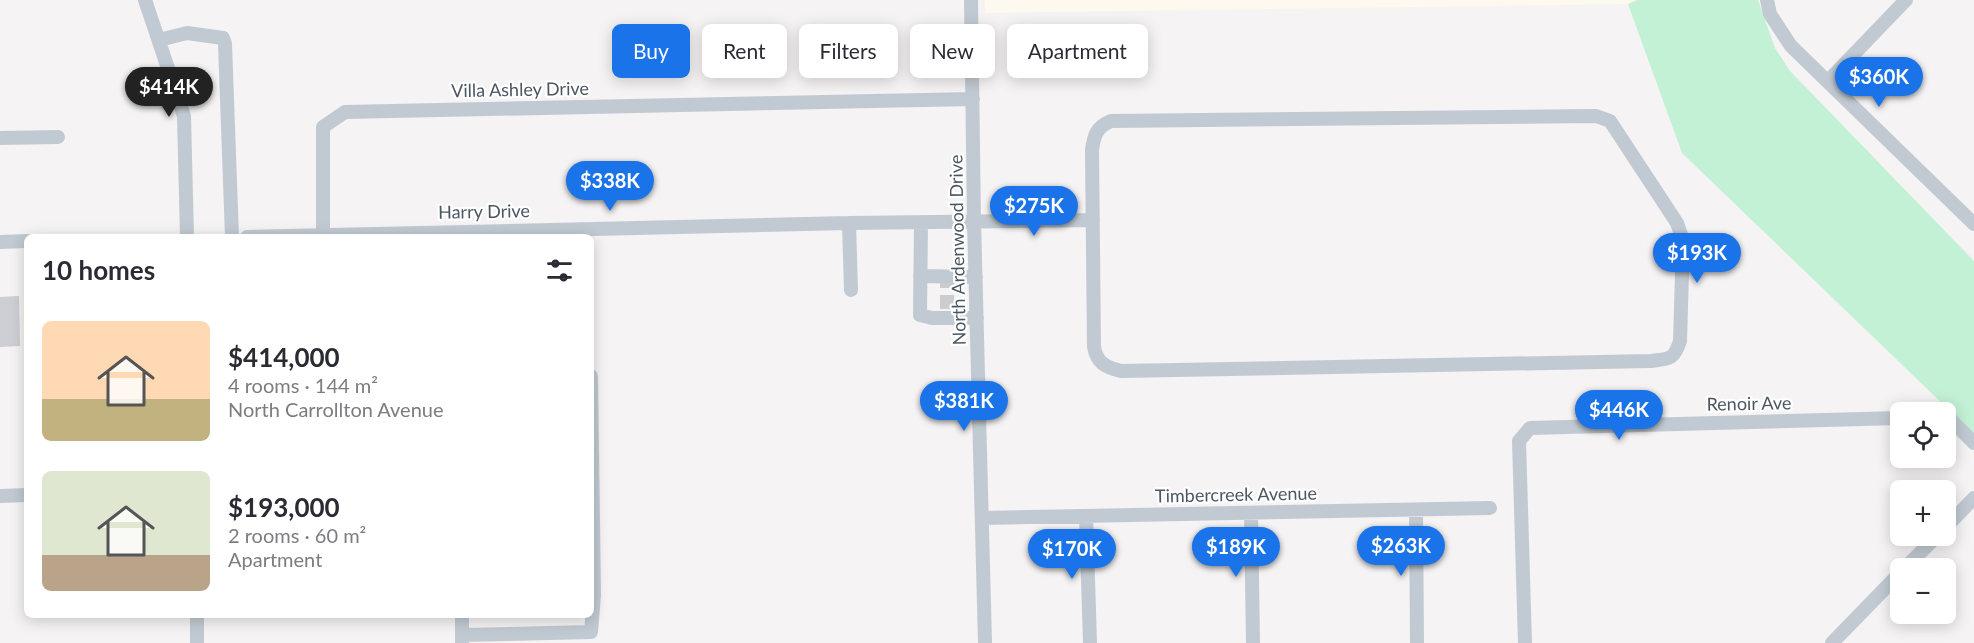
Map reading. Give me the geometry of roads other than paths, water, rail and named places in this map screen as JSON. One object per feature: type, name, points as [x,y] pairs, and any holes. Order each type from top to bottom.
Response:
[{"type":"street","points":[[145,0],[184,116],[187,234]]},
{"type":"street","name":"North Ardenwood Drive","points":[[971,0],[974,221],[985,643]]},
{"type":"street","points":[[1767,0],[1770,14],[1791,46],[1974,224]]},
{"type":"street","points":[[1828,81],[1906,0]]},
{"type":"street","points":[[159,39],[187,33],[223,38],[232,234]]},
{"type":"street","name":"Villa Ashley Drive","points":[[323,234],[323,127],[345,112],[973,99]]},
{"type":"street","points":[[1596,116],[1610,121],[1677,223],[1683,240],[1680,341],[1676,353],[1668,359],[1651,361],[1120,371],[1101,364],[1096,357],[1094,347],[1093,220],[1092,150],[1095,132],[1103,124],[1111,121],[1596,116]]},
{"type":"street","points":[[0,138],[58,137]]},
{"type":"street","name":"Harry Drive","points":[[414,234],[849,223],[1093,220]]},
{"type":"street","points":[[921,222],[920,315],[943,313],[977,318]]},
{"type":"street","points":[[849,223],[851,290]]},
{"type":"street","points":[[0,242],[24,241]]},
{"type":"street","points":[[920,276],[943,279],[976,277]]},
{"type":"street","name":"Renoir Ave","points":[[1525,643],[1519,441],[1530,428],[1890,418]]},
{"type":"street","points":[[1956,425],[1974,443]]},
{"type":"street","points":[[0,496],[24,495]]},
{"type":"street","points":[[1956,517],[1974,498]]},
{"type":"street","name":"Timbercreek Avenue","points":[[982,518],[1490,508]]},
{"type":"street","points":[[1416,510],[1418,643]]},
{"type":"street","points":[[1251,513],[1253,643]]},
{"type":"street","points":[[1086,516],[1090,643]]},
{"type":"street","points":[[1915,558],[1927,546]]},
{"type":"street","points":[[1832,643],[1890,583]]},
{"type":"street","points":[[196,618],[197,643]]},
{"type":"street","points":[[462,618],[462,639],[591,632],[592,618]]},
{"type":"tunnel","points":[[947,281],[947,309]]}]
